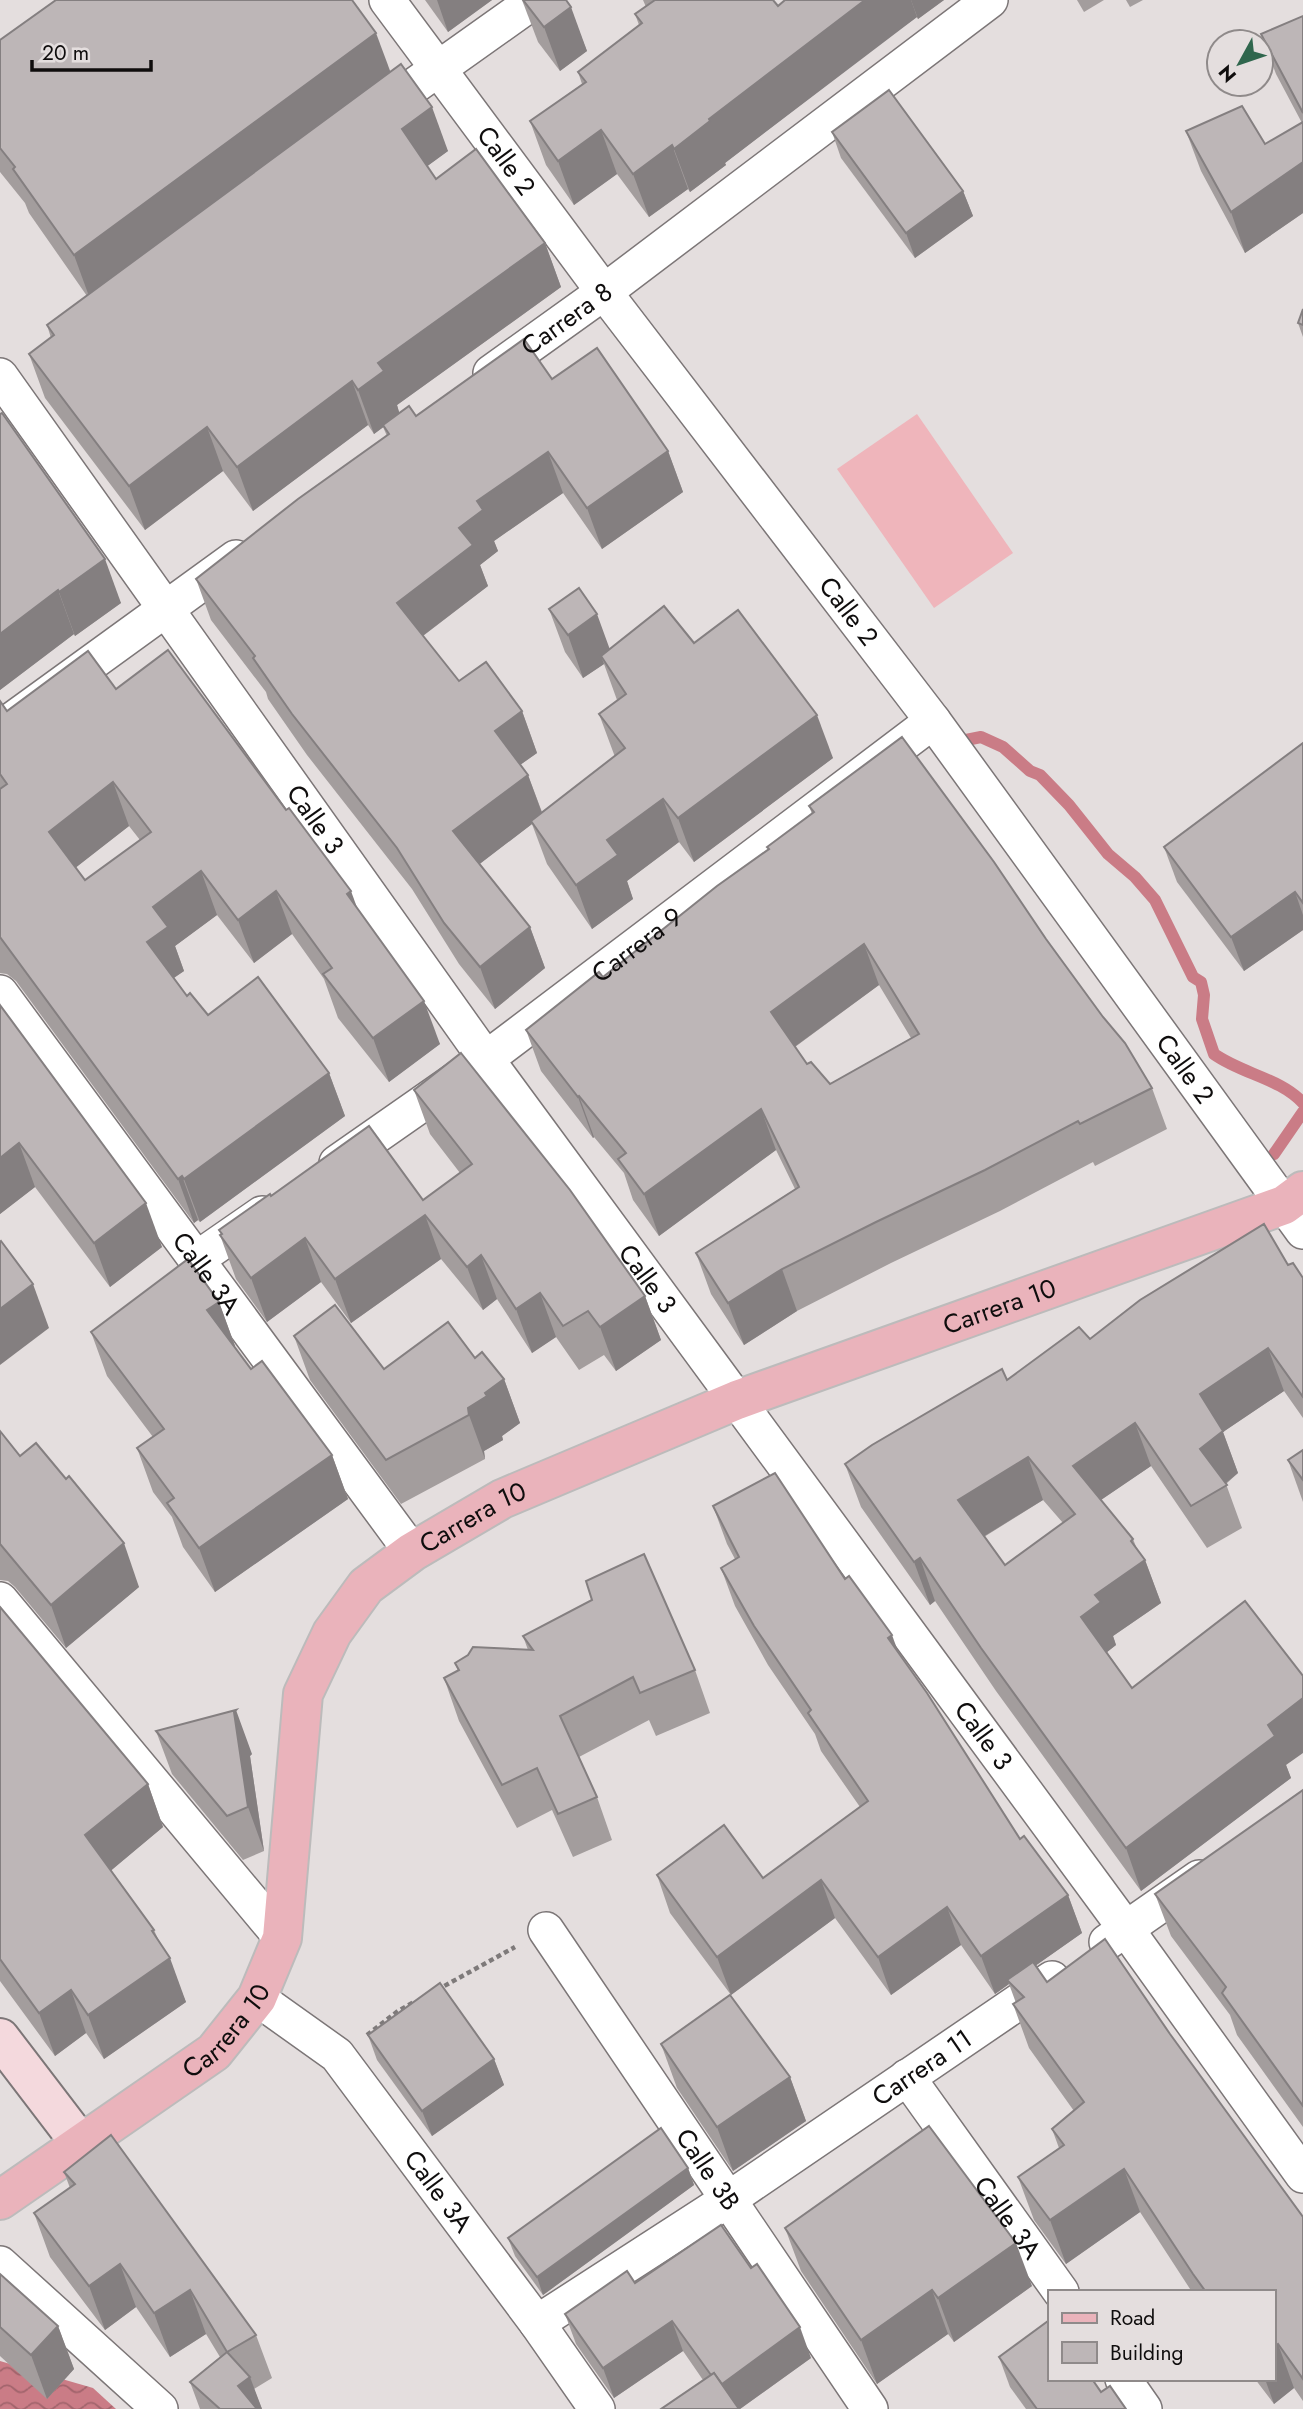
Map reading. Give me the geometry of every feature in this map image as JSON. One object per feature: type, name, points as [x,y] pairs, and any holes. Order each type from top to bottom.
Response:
[{"type":"main road","name":"Carrera 10","points":[[0,2200],[214,2052],[257,1998],[282,1938],[303,1694],[332,1633],[366,1586],[412,1552],[502,1499],[737,1400],[1297,1209]]},
{"type":"main road","points":[[0,2038],[81,2144]]},
{"type":"street","name":"Calle 2","points":[[387,0],[604,292],[933,721],[1297,1209]]},
{"type":"street","points":[[349,133],[535,0]]},
{"type":"street","name":"Carrera 8","points":[[470,389],[604,292],[990,0]]},
{"type":"street","name":"Calle 3","points":[[12,376],[166,608],[486,1059],[1126,1929],[1303,2175]]},
{"type":"street","points":[[0,729],[256,543]]},
{"type":"street","name":"Carrera 9","points":[[197,1259],[486,1059],[933,721]]},
{"type":"street","name":"Calle 3A","points":[[0,993],[412,1552]]},
{"type":"street","points":[[0,1600],[282,1938]]},
{"type":"street","name":"Carrera 11","points":[[537,2323],[729,2199],[1226,1859]]},
{"type":"street","name":"Calle 3B","points":[[546,1930],[870,2409]]},
{"type":"street","name":"Calle 3A","points":[[257,1998],[337,2055],[537,2323],[597,2409]]},
{"type":"street","name":"Calle 3A","points":[[907,2077],[1060,2290]]},
{"type":"street","points":[[0,2264],[160,2409]]},
{"type":"street","points":[[1124,2381],[1144,2409]]},
{"type":"path","points":[[432,1993],[546,1930]]},
{"type":"path","points":[[337,2055],[398,2011],[421,1999]]},
{"type":"shaded area","points":[[917,414],[1013,553],[934,608],[837,469]]},
{"type":"water","points":[[0,2361],[93,2388],[116,2409],[0,2409]]},
{"type":"building","points":[[56,0],[352,0],[376,33],[74,255],[0,148],[0,40]]},
{"type":"building","points":[[523,0],[566,0],[571,7],[544,27]]},
{"type":"building","points":[[655,0],[773,0],[778,6],[785,0],[865,0],[709,119],[710,121],[674,149],[672,145],[633,174],[601,130],[558,161],[530,121],[586,82],[578,72],[642,23],[635,14]]},
{"type":"building","points":[[1303,16],[1303,113],[1275,60],[1275,28]]},
{"type":"building","points":[[401,64],[432,107],[402,129],[436,179],[476,149],[545,243],[378,363],[384,371],[358,390],[352,381],[237,467],[207,427],[129,486],[29,354],[54,335],[47,325]]},
{"type":"building","points":[[889,90],[963,191],[906,233],[832,132]]},
{"type":"building","points":[[1242,106],[1265,144],[1303,122],[1303,162],[1231,212],[1186,131]]},
{"type":"building","points":[[1303,309],[1303,325],[1298,323]]},
{"type":"building","points":[[524,339],[552,379],[597,348],[668,451],[587,508],[548,452],[477,501],[483,510],[459,528],[473,545],[397,603],[459,681],[486,662],[522,711],[495,731],[528,775],[453,831],[530,927],[480,967],[444,923],[397,848],[292,714],[253,658],[255,656],[196,579],[298,499],[389,434],[383,425],[409,406],[416,416]]},
{"type":"building","points":[[2,413],[105,559],[0,634],[0,414]]},
{"type":"building","points":[[579,588],[597,614],[568,635],[549,609]]},
{"type":"building","points":[[664,606],[694,643],[738,610],[817,715],[678,818],[663,799],[607,840],[618,855],[576,885],[531,821],[625,748],[599,714],[626,694],[601,656]]},
{"type":"building","points":[[168,650],[286,810],[289,808],[351,891],[347,894],[424,1001],[373,1038],[323,974],[332,968],[276,891],[238,920],[201,871],[153,907],[168,927],[147,942],[187,996],[190,993],[208,1015],[258,977],[329,1073],[184,1179],[182,1176],[178,1179],[0,937],[0,789],[7,784],[0,774],[0,701],[7,711],[88,651],[116,689]],"holes":[[[113,782],[151,832],[85,880],[49,832]]]},
{"type":"building","points":[[902,737],[994,862],[1046,939],[1125,1043],[1152,1088],[1080,1124],[1078,1121],[985,1170],[782,1269],[728,1303],[696,1253],[799,1187],[761,1109],[644,1194],[618,1159],[626,1153],[526,1030],[599,972],[603,977],[717,886],[769,849],[767,847],[814,812],[809,806]],"holes":[[[864,944],[919,1034],[830,1084],[811,1062],[807,1064],[771,1012]]]},
{"type":"building","points":[[1303,743],[1303,903],[1295,892],[1231,937],[1164,847]]},
{"type":"building","points":[[0,1005],[146,1203],[94,1243],[19,1143],[0,1158]]},
{"type":"building","points":[[461,1053],[570,1190],[645,1296],[600,1327],[588,1311],[563,1326],[540,1293],[516,1309],[481,1255],[467,1267],[425,1215],[335,1279],[305,1238],[251,1278],[219,1230],[369,1126],[423,1200],[472,1164],[414,1090]]},
{"type":"building","points":[[1264,1224],[1288,1265],[1293,1263],[1303,1278],[1303,1397],[1268,1348],[1200,1394],[1223,1431],[1200,1449],[1227,1485],[1191,1506],[1135,1423],[1073,1466],[1133,1539],[1131,1541],[1145,1560],[1095,1595],[1101,1602],[1081,1617],[1132,1688],[1245,1601],[1303,1676],[1303,1698],[1268,1725],[1275,1736],[1126,1848],[981,1648],[920,1558],[914,1562],[845,1464],[872,1445],[1002,1369],[1007,1380],[1079,1327],[1090,1339],[1140,1300]],"holes":[[[1028,1457],[1075,1514],[1005,1565],[958,1500]]]},
{"type":"building","points":[[0,1242],[33,1284],[0,1309]]},
{"type":"building","points":[[188,1259],[219,1302],[207,1310],[251,1369],[262,1361],[332,1455],[199,1548],[167,1503],[174,1498],[137,1448],[164,1429],[91,1332]]},
{"type":"building","points":[[335,1305],[384,1369],[448,1322],[475,1358],[482,1352],[504,1379],[485,1393],[487,1396],[468,1408],[469,1415],[386,1460],[294,1336]]},
{"type":"building","points":[[0,1431],[20,1456],[36,1443],[66,1479],[69,1476],[124,1543],[51,1605],[0,1544]]},
{"type":"building","points":[[1303,1450],[1303,1480],[1288,1460]]},
{"type":"building","points":[[775,1473],[845,1579],[849,1576],[892,1635],[888,1638],[927,1693],[1020,1839],[1024,1836],[1068,1895],[981,1956],[947,1907],[878,1957],[821,1880],[717,1957],[657,1875],[724,1825],[763,1878],[868,1801],[808,1713],[811,1710],[754,1626],[721,1568],[739,1557],[713,1506]]},
{"type":"building","points":[[644,1554],[695,1670],[640,1693],[633,1677],[560,1716],[597,1797],[558,1814],[537,1768],[502,1785],[444,1678],[459,1670],[455,1663],[468,1655],[473,1647],[533,1650],[523,1636],[592,1600],[586,1581]]},
{"type":"building","points":[[0,1607],[148,1784],[85,1835],[154,1930],[152,1931],[170,1958],[88,2015],[71,1990],[39,2013],[0,1959]]},
{"type":"building","points":[[236,1710],[234,1712],[248,1807],[227,1816],[156,1731]]},
{"type":"building","points":[[1303,1790],[1303,2106],[1222,1993],[1226,1987],[1155,1894]]},
{"type":"building","points":[[1105,1939],[1170,2034],[1303,2217],[1303,2379],[1278,2344],[1275,2346],[1275,2290],[1205,2290],[1124,2169],[1050,2220],[1018,2177],[1064,2145],[1052,2129],[1084,2102],[1013,2004],[1024,1997],[1007,1980],[1033,1962],[1047,1982]]},
{"type":"building","points":[[440,1983],[494,2059],[422,2111],[368,2035]]},
{"type":"building","points":[[730,1995],[790,2077],[717,2127],[661,2044]]},
{"type":"building","points":[[929,2126],[1016,2243],[938,2298],[932,2290],[861,2340],[785,2228]]},
{"type":"building","points":[[661,2128],[688,2168],[537,2277],[508,2238]]},
{"type":"building","points":[[111,2135],[256,2335],[227,2352],[190,2290],[154,2313],[120,2264],[89,2286],[34,2213],[75,2184],[64,2172]]},
{"type":"building","points":[[721,2225],[751,2268],[757,2264],[800,2327],[722,2384],[714,2373],[711,2375],[672,2321],[603,2368],[565,2314],[627,2271],[635,2283]]},
{"type":"building","points":[[0,2274],[58,2326],[31,2355],[0,2327]]},
{"type":"building","points":[[1048,2321],[1048,2381],[1093,2381],[1101,2392],[1110,2386],[1126,2409],[1037,2409],[999,2357]]},
{"type":"building","points":[[227,2352],[250,2377],[238,2386],[257,2409],[220,2409],[190,2382]]},
{"type":"building","points":[[714,2373],[739,2409],[661,2409]]},
{"type":"waterway","points":[[966,740],[981,737],[1003,747],[1030,771],[1040,775],[1069,805],[1108,854],[1135,877],[1155,900],[1193,977],[1201,982],[1204,995],[1202,1019],[1214,1054],[1283,1088],[1303,1103]]},
{"type":"waterway","points":[[1274,1154],[1303,1112]]}]
